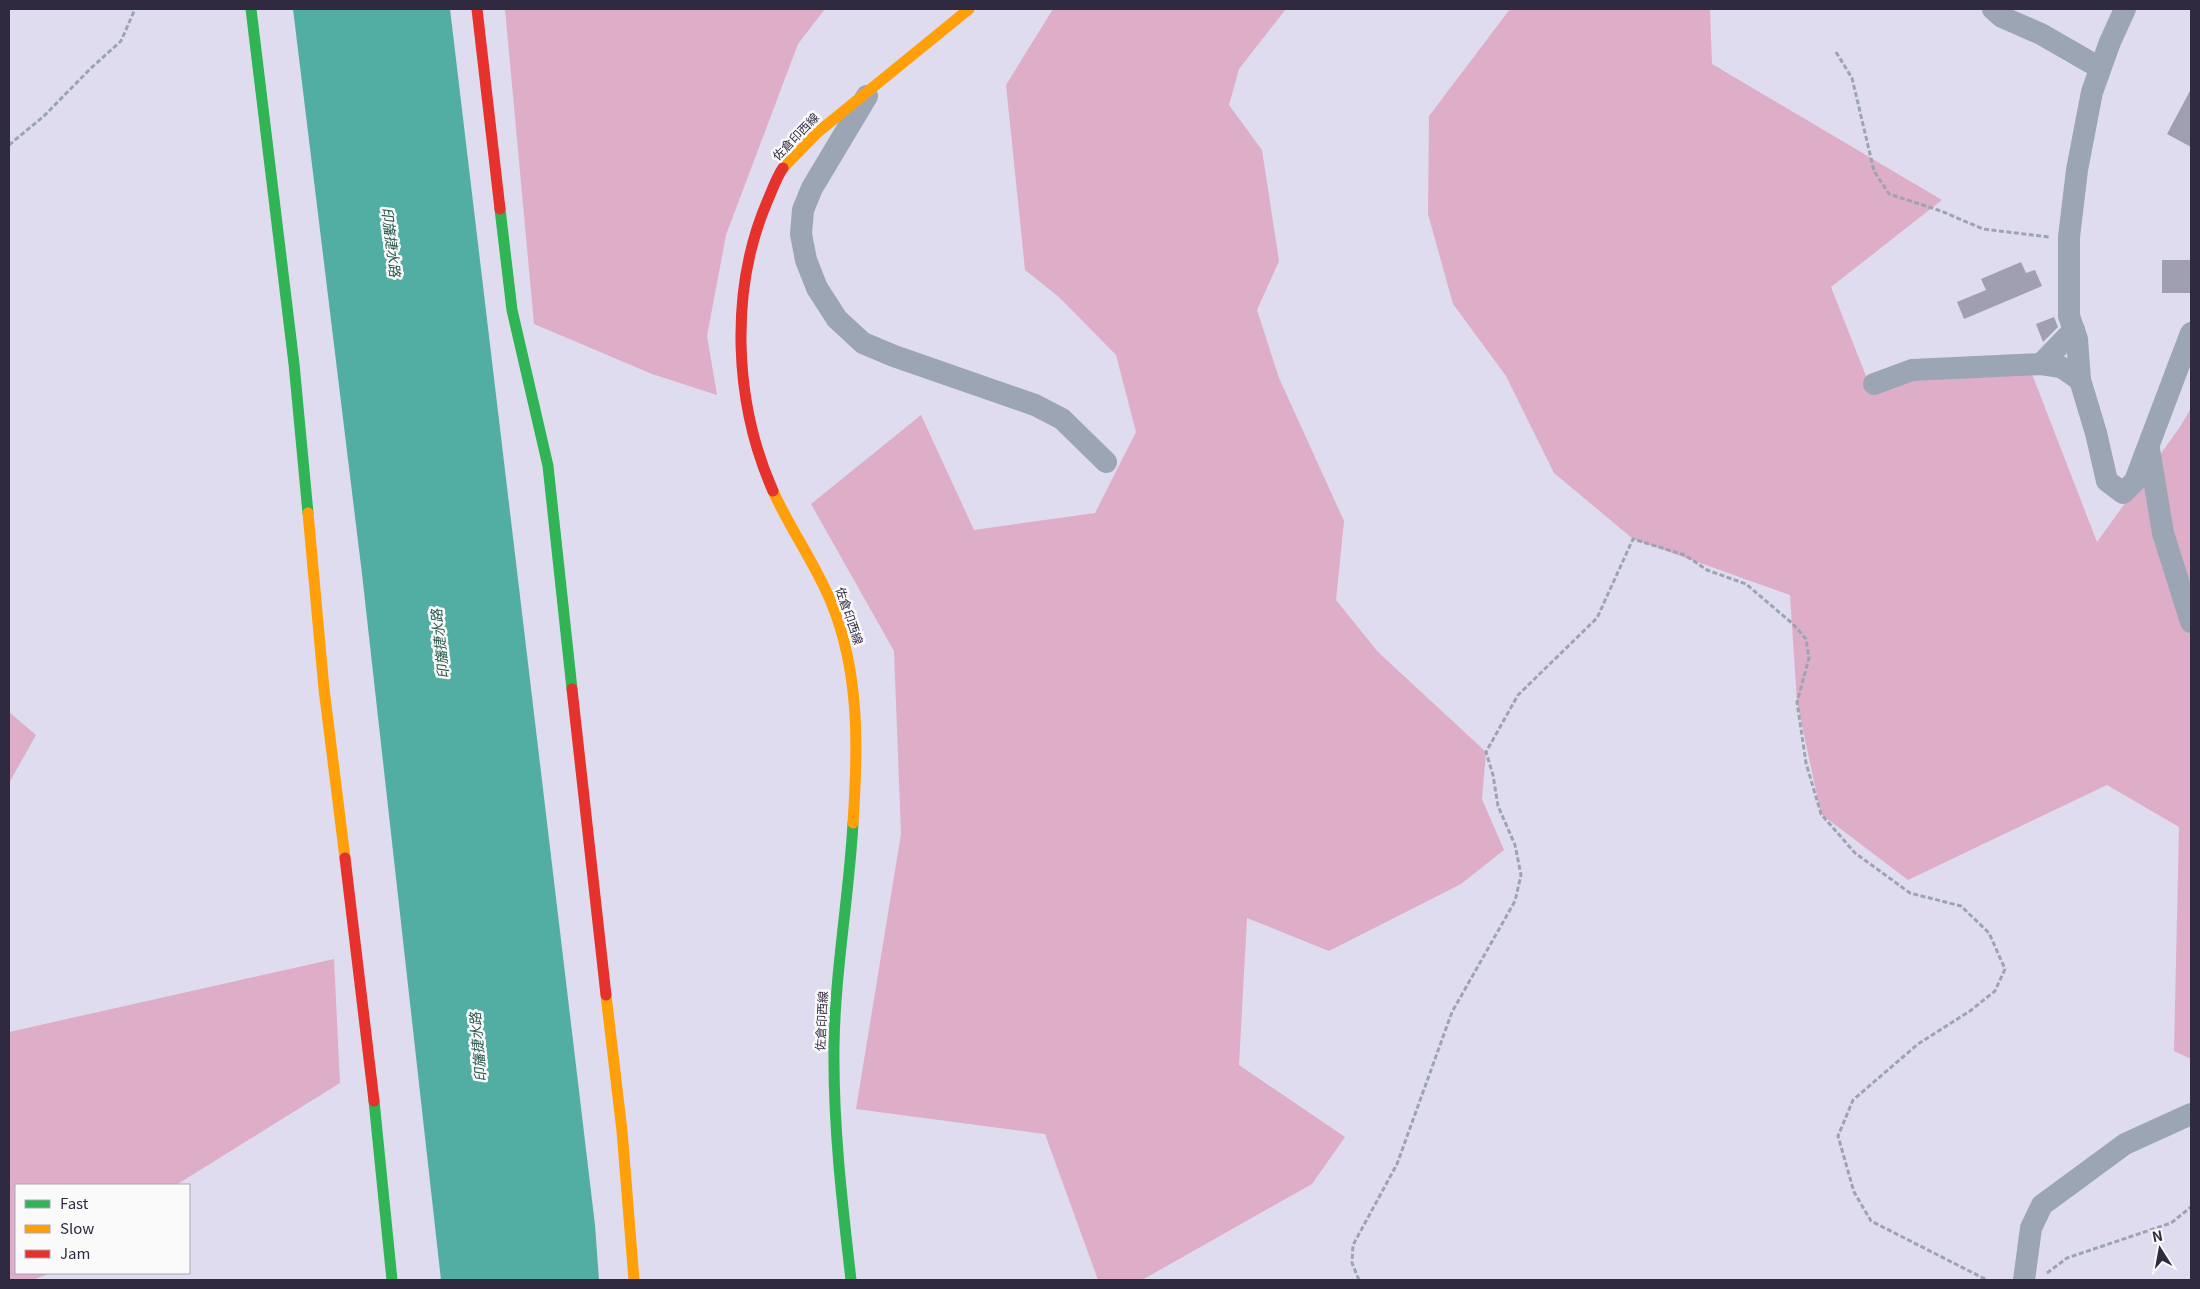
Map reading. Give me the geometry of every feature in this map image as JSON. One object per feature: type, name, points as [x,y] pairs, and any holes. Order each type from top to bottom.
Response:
[{"type":"street","points":[[252,9],[294,364],[324,689],[372,1077],[392,1280]]},
{"type":"street","points":[[477,9],[512,310],[548,466],[600,949],[622,1131],[634,1280]]},
{"type":"street","name":"佐倉印西線","points":[[851,1280],[837,1127],[834,1045],[839,966],[850,874],[857,760],[854,694],[847,652],[827,591],[802,548],[770,484],[751,423],[742,360],[743,289],[751,243],[764,205],[784,167],[818,132],[969,9]]},
{"type":"street","points":[[1993,9],[2002,17],[2041,34],[2100,68]]},
{"type":"street","points":[[2125,9],[2092,92],[2079,160],[2069,237],[2069,316],[2077,338],[2080,380],[2096,432],[2107,481],[2123,492],[2135,481],[2191,333]]},
{"type":"street","points":[[873,87],[812,188],[803,210],[801,234],[806,260],[817,288],[837,319],[863,343],[894,356],[1035,405],[1062,420],[1106,462]]},
{"type":"street","points":[[2041,364],[2074,330]]},
{"type":"street","points":[[1874,384],[1912,370],[2041,364],[2061,367],[2080,380]]},
{"type":"street","points":[[2148,443],[2163,533],[2191,622]]},
{"type":"street","points":[[2034,1278],[2031,1228],[2042,1205],[2125,1144],[2191,1114]]},
{"type":"path","points":[[9,145],[44,116],[90,69],[121,41],[135,9]]},
{"type":"path","points":[[1836,52],[1852,78],[1874,171],[1889,194],[1941,211],[1983,229],[2018,235],[2042,235],[2051,238]]},
{"type":"path","points":[[1359,1280],[1352,1263],[1353,1245],[1397,1164],[1452,1012],[1515,901],[1520,875],[1515,844],[1498,806],[1493,774],[1486,752],[1518,694],[1597,618],[1633,539],[1685,555],[1707,570],[1746,584],[1793,624],[1806,639],[1810,658],[1797,702],[1806,763],[1821,814],[1855,854],[1910,893],[1961,906],[1990,933],[2005,969],[1995,991],[1970,1011],[1918,1044],[1853,1100],[1838,1136],[1854,1192],[1871,1221],[1987,1280]]},
{"type":"path","points":[[2034,1278],[2067,1258],[2171,1223],[2191,1207]]},
{"type":"shaded area","points":[[505,9],[825,9],[798,44],[726,235],[707,336],[717,395],[652,374],[534,324]]},
{"type":"shaded area","points":[[1053,9],[1286,9],[1239,69],[1229,105],[1262,150],[1279,261],[1257,310],[1279,378],[1344,521],[1336,600],[1378,652],[1486,752],[1482,799],[1504,850],[1461,884],[1329,951],[1247,918],[1239,1065],[1345,1137],[1312,1184],[1142,1280],[1098,1280],[1045,1134],[856,1109],[901,834],[894,651],[811,504],[921,415],[974,530],[1095,513],[1136,432],[1116,355],[1059,297],[1025,270],[1006,85]]},
{"type":"shaded area","points":[[1510,9],[1710,9],[1712,64],[1942,200],[1831,287],[1866,376],[2032,374],[2097,542],[2180,427],[2191,408],[2191,1059],[2174,1051],[2179,827],[2107,785],[1908,880],[1821,814],[1797,702],[1790,595],[1633,539],[1554,473],[1506,376],[1453,304],[1428,214],[1429,116]]},
{"type":"shaded area","points":[[9,712],[36,735],[9,783]]},
{"type":"shaded area","points":[[334,959],[340,1083],[178,1184],[15,1184],[15,1274],[48,1274],[32,1280],[9,1280],[9,1032]]},
{"type":"water","name":"印旛捷水路","points":[[293,9],[450,9],[595,1225],[599,1280],[441,1280],[362,574]]},
{"type":"building","points":[[2191,89],[2191,147],[2167,134]]},
{"type":"building","points":[[2162,260],[2190,260],[2190,293],[2162,293]]},
{"type":"building","points":[[2021,262],[2026,273],[2035,270],[2042,286],[1964,319],[1957,302],[1986,290],[1981,279]]},
{"type":"building","points":[[2054,317],[2058,327],[2043,342],[2036,324]]},
{"type":"traffic: fast","points":[[251,9],[294,364],[308,513]]},
{"type":"traffic: fast","points":[[500,209],[512,310],[548,466],[572,689]]},
{"type":"traffic: fast","points":[[851,1280],[841,1192],[834,1046],[837,990],[853,823]]},
{"type":"traffic: fast","points":[[374,1101],[392,1280]]},
{"type":"traffic: slow","points":[[783,168],[818,132],[969,9]]},
{"type":"traffic: slow","points":[[773,491],[825,588],[840,629],[847,656],[855,711],[856,767],[853,823]]},
{"type":"traffic: slow","points":[[308,513],[324,689],[345,858]]},
{"type":"traffic: slow","points":[[606,995],[622,1131],[634,1280]]},
{"type":"traffic: jam","points":[[477,9],[500,209]]},
{"type":"traffic: jam","points":[[773,491],[760,457],[750,421],[741,347],[742,309],[746,272],[755,236],[776,180],[783,168]]},
{"type":"traffic: jam","points":[[572,689],[606,995]]},
{"type":"traffic: jam","points":[[345,858],[374,1101]]}]
